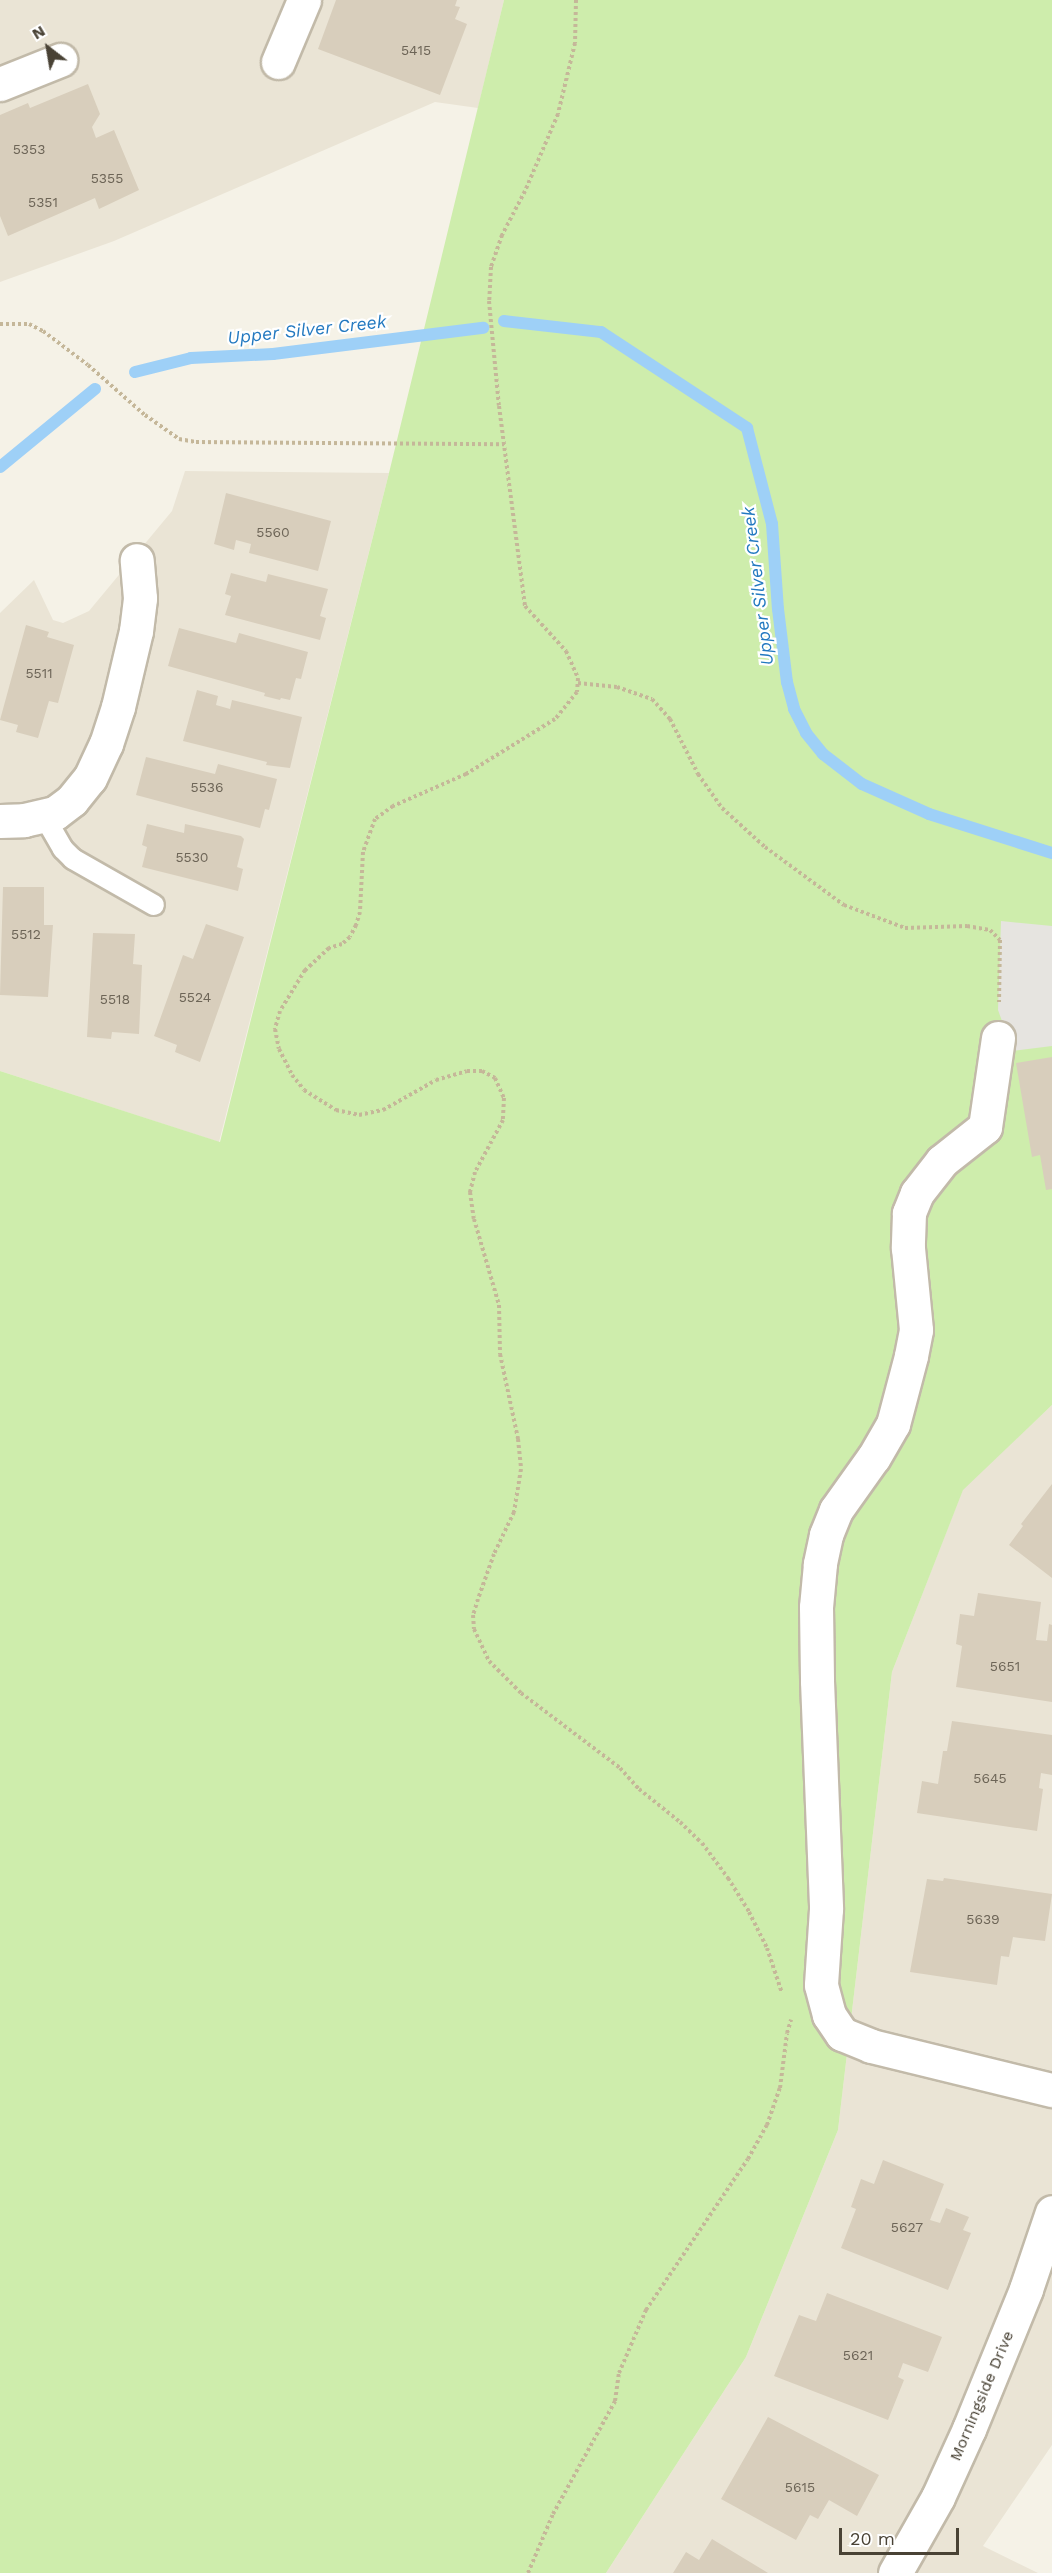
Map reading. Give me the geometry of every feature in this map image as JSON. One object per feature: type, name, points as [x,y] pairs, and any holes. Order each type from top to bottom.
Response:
[{"type":"street","points":[[278,62],[304,0]]},
{"type":"street","points":[[0,84],[60,60]]},
{"type":"street","points":[[0,821],[55,813],[72,800],[90,778],[106,744],[118,706],[140,614],[137,560]]},
{"type":"street","points":[[998,1038],[984,1127],[942,1161],[917,1193],[909,1213],[908,1248],[916,1330],[911,1356],[893,1424],[873,1458],[836,1509],[826,1535],[820,1564],[816,1607],[817,1682],[826,1909],[821,1985],[829,2015],[842,2034],[871,2046],[1052,2090]]},
{"type":"street","name":"Morningside Drive","points":[[895,2573],[938,2497],[969,2429],[1026,2289],[1052,2212]]},
{"type":"lane","points":[[44,816],[63,849],[73,859],[154,905]]},
{"type":"path","points":[[576,0],[575,43],[558,114],[525,191],[502,235],[491,267],[489,301],[504,444],[525,606],[566,651],[574,664],[578,683],[577,692],[555,719],[466,774],[393,806],[375,819],[363,852],[360,912],[356,926],[350,937],[342,944],[329,948],[305,970],[280,1011],[275,1029],[279,1049],[292,1075],[304,1090],[336,1110],[359,1114],[383,1110],[436,1080],[467,1071],[482,1071],[495,1078],[504,1098],[503,1120],[475,1172],[470,1192],[474,1219],[499,1305],[501,1354],[519,1438],[521,1469],[514,1512],[494,1554],[478,1599],[474,1615],[474,1629],[489,1660],[521,1693],[620,1768],[639,1789],[702,1843],[749,1912],[767,1948],[783,1997]]},
{"type":"path","points":[[0,324],[29,324],[43,331],[88,365],[152,421],[179,439],[196,442],[504,444]]},
{"type":"path","points":[[578,683],[617,687],[652,699],[675,727],[698,774],[722,808],[790,867],[844,905],[905,928],[955,926],[990,930],[1000,940],[998,1038]]},
{"type":"path","points":[[528,2573],[553,2514],[615,2401],[619,2373],[646,2310],[748,2159],[767,2125],[780,2088],[791,2019],[821,1985]]},
{"type":"path","points":[[789,2012],[791,2019]]},
{"type":"shaded area","points":[[0,0],[504,0],[478,108],[435,102],[114,241],[0,282]]},
{"type":"shaded area","points":[[185,471],[389,473],[219,1142],[0,1071],[0,613],[34,580],[53,620],[63,623],[89,611],[172,511]]},
{"type":"shaded area","points":[[1001,921],[1052,926],[1052,1046],[1013,1051],[998,1010]]},
{"type":"shaded area","points":[[1052,1405],[1052,2445],[983,2546],[1038,2573],[606,2573],[746,2357],[838,2130],[892,1672],[963,1489]]},
{"type":"green space","points":[[504,0],[1052,0],[1052,1405],[963,1490],[892,1672],[838,2130],[746,2357],[606,2573],[0,2573],[0,1071],[220,1142],[389,473]]},
{"type":"building","points":[[336,0],[457,0],[455,6],[460,7],[455,19],[467,24],[440,95],[318,49]]},
{"type":"building","points":[[88,84],[100,114],[92,127],[96,138],[114,130],[139,190],[99,209],[95,198],[8,236],[0,216],[0,115],[28,103],[30,108]]},
{"type":"building","points":[[226,493],[331,521],[318,571],[249,553],[251,544],[236,540],[234,550],[214,544]]},
{"type":"building","points":[[231,573],[266,582],[268,574],[328,589],[320,616],[326,618],[320,640],[225,615],[231,596],[225,594]]},
{"type":"building","points":[[26,625],[49,632],[47,637],[74,645],[58,703],[49,701],[38,738],[16,732],[18,725],[0,720]]},
{"type":"building","points":[[179,628],[236,643],[239,633],[308,652],[301,679],[296,678],[290,700],[264,696],[265,693],[168,666]]},
{"type":"building","points":[[197,690],[218,696],[216,705],[230,709],[232,700],[302,717],[290,768],[266,765],[267,762],[183,741]]},
{"type":"building","points":[[146,757],[215,774],[218,764],[277,779],[269,810],[265,809],[260,828],[136,795]]},
{"type":"building","points":[[147,824],[184,833],[185,824],[241,836],[244,839],[237,867],[243,869],[238,891],[142,867],[147,847],[142,845]]},
{"type":"building","points":[[3,887],[44,887],[44,925],[53,925],[48,997],[0,995]]},
{"type":"building","points":[[206,924],[244,937],[200,1062],[175,1052],[177,1045],[154,1036],[183,955],[193,959]]},
{"type":"building","points":[[93,933],[135,934],[133,964],[142,965],[139,1034],[112,1032],[111,1039],[87,1037]]},
{"type":"building","points":[[1052,1057],[1052,1189],[1046,1190],[1040,1155],[1032,1157],[1016,1063]]},
{"type":"building","points":[[1052,1484],[1052,1578],[1009,1545],[1023,1526],[1021,1524]]},
{"type":"building","points":[[978,1593],[1041,1602],[1036,1640],[1047,1641],[1049,1624],[1052,1625],[1052,1702],[956,1687],[962,1646],[956,1644],[960,1614],[974,1616]]},
{"type":"building","points":[[952,1721],[1052,1735],[1052,1775],[1041,1773],[1039,1788],[1043,1789],[1037,1831],[917,1813],[922,1781],[938,1784],[943,1751],[947,1751]]},
{"type":"building","points":[[944,1878],[1052,1894],[1045,1941],[1013,1937],[1009,1957],[1001,1956],[997,1985],[910,1972],[927,1879],[943,1881]]},
{"type":"building","points":[[883,2160],[944,2184],[930,2220],[940,2223],[946,2208],[969,2217],[963,2230],[971,2233],[948,2290],[841,2248],[856,2209],[851,2207],[861,2179],[874,2184]]},
{"type":"building","points":[[827,2293],[942,2337],[928,2372],[903,2363],[898,2377],[904,2380],[888,2420],[774,2376],[799,2315],[816,2321]]},
{"type":"building","points":[[768,2417],[879,2475],[857,2516],[829,2500],[818,2519],[810,2515],[796,2540],[721,2499]]},
{"type":"building","points":[[712,2539],[768,2573],[673,2573],[686,2552],[699,2560]]},
{"type":"waterway","name":"Upper Silver Creek","points":[[504,321],[601,332],[747,428],[772,524],[778,609],[787,682],[794,709],[806,733],[823,754],[862,784],[929,814],[1052,853]]},
{"type":"waterway","name":"Upper Silver Creek","points":[[135,372],[191,358],[273,354],[483,328]]},
{"type":"waterway","name":"Upper Silver Creek","points":[[0,467],[95,389]]}]
